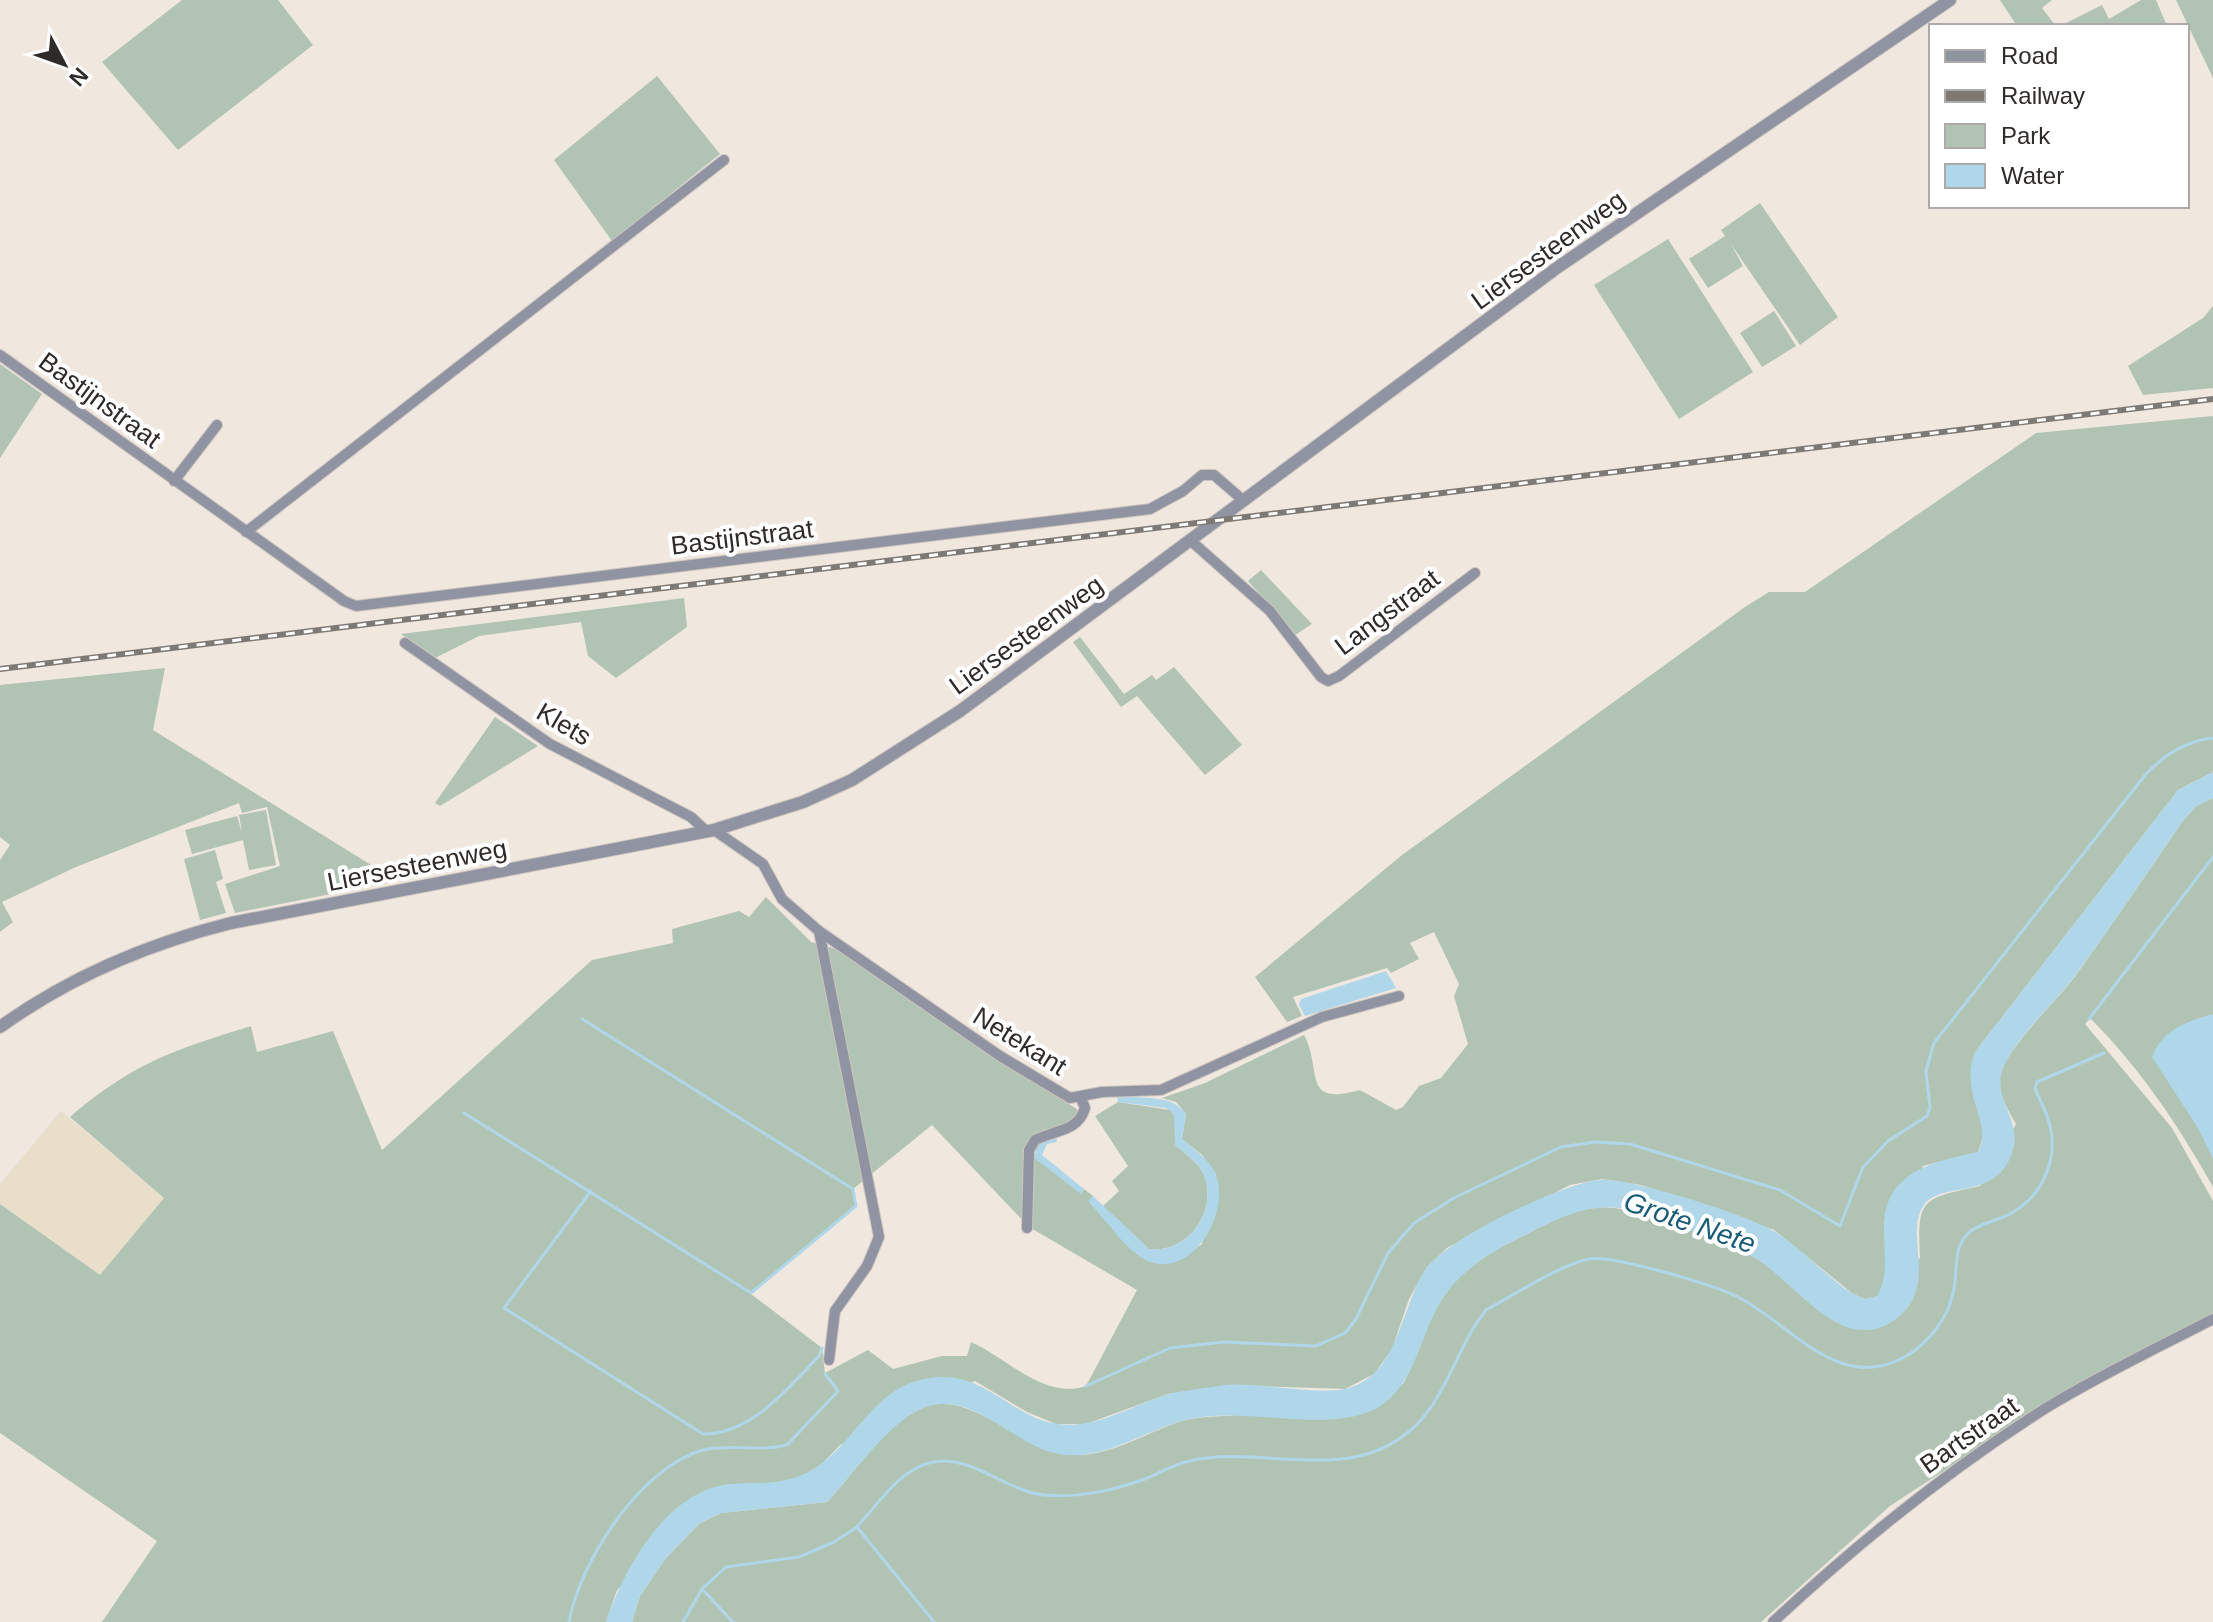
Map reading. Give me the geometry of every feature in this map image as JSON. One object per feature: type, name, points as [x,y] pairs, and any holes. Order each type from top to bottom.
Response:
[{"type":"street","name":"Liersesteenweg","points":[[0,1027],[59,989],[166,940],[231,923],[710,831],[803,802],[879,765],[942,724],[1558,267],[1950,0]]},
{"type":"street","points":[[246,532],[724,160]]},
{"type":"street","name":"Bastijnstraat","points":[[0,355],[246,532],[344,601],[356,606],[1150,509],[1183,491],[1202,475],[1214,475],[1244,501]]},
{"type":"street","name":"Bastijnstraat","points":[[174,481],[217,425]]},
{"type":"street","name":"Langstraat","points":[[1190,540],[1270,611],[1321,677],[1328,681],[1475,573]]},
{"type":"street","name":"Klets","points":[[405,643],[550,744],[691,817],[710,831]]},
{"type":"street","name":"Netekant","points":[[710,831],[763,864],[782,899],[819,931],[1000,1056],[1070,1098],[1102,1092],[1161,1090],[1322,1017],[1399,996]]},
{"type":"street","points":[[819,931],[877,1223],[878,1245],[835,1311],[829,1360]]},
{"type":"street","points":[[1027,1228],[1029,1150],[1035,1140],[1065,1130],[1082,1117],[1085,1108],[1081,1098]]},
{"type":"street","name":"Bartstraat","points":[[1773,1622],[1891,1517],[2014,1430],[2072,1393],[2213,1319]]},
{"type":"shaded area","points":[[61,1111],[164,1198],[100,1276],[0,1204],[0,1184]]},
{"type":"green space","points":[[182,0],[278,0],[313,45],[178,150],[102,62]]},
{"type":"green space","points":[[2000,0],[2052,0],[2042,8],[2054,24],[2016,24]]},
{"type":"green space","points":[[2141,0],[2156,0],[2166,24],[2064,24],[2102,5],[2109,19]]},
{"type":"green space","points":[[2176,0],[2213,0],[2213,79],[2189,24]]},
{"type":"green space","points":[[657,76],[720,154],[612,241],[554,160]]},
{"type":"green space","points":[[1760,203],[1838,317],[1800,345],[1731,244],[1743,266],[1708,288],[1689,259],[1725,236],[1721,230]]},
{"type":"green space","points":[[1668,239],[1753,372],[1679,419],[1594,285]]},
{"type":"green space","points":[[2213,306],[2213,388],[2143,395],[2128,366],[2203,318]]},
{"type":"green space","points":[[1774,311],[1796,346],[1762,367],[1740,333]]},
{"type":"green space","points":[[0,364],[42,394],[0,458]]},
{"type":"green space","points":[[2213,416],[2213,772],[2178,790],[1975,1052],[1983,1137],[1978,1152],[1923,1166],[1886,1263],[1884,1283],[1878,1296],[1865,1299],[1853,1294],[1774,1230],[1641,1185],[1602,1179],[1570,1185],[1447,1248],[1427,1267],[1409,1299],[1392,1349],[1374,1374],[1345,1389],[1229,1385],[1168,1394],[1086,1424],[1056,1424],[1027,1412],[975,1381],[840,1445],[822,1464],[801,1477],[780,1484],[728,1484],[617,1590],[606,1622],[102,1622],[157,1541],[0,1433],[0,1204],[100,1275],[164,1198],[70,1117],[114,1083],[155,1060],[251,1026],[257,1052],[333,1031],[382,1150],[592,960],[673,943],[672,929],[739,911],[749,917],[766,897],[811,942],[836,949],[1078,1110],[1076,1118],[1034,1153],[1081,1193],[1084,1189],[1093,1196],[1089,1202],[1139,1252],[1167,1260],[1184,1255],[1202,1244],[1216,1174],[1202,1155],[1182,1139],[1186,1114],[1176,1102],[1162,1098],[1205,1083],[1304,1035],[1321,1089],[1341,1094],[1360,1090],[1396,1110],[1403,1107],[1419,1086],[1441,1078],[1468,1044],[1454,996],[1459,984],[1434,932],[1410,943],[1419,959],[1391,973],[1387,968],[1293,997],[1302,1016],[1287,1022],[1255,977],[1402,855],[1745,607],[1769,592],[1805,592],[2036,433]],"holes":[[[932,1125],[1029,1227],[1137,1290],[1086,1386],[1071,1389],[1041,1382],[971,1342],[967,1356],[942,1356],[893,1369],[868,1350],[825,1373],[822,1348],[751,1294],[856,1206],[853,1189]]]},
{"type":"green space","points":[[1261,570],[1312,624],[1295,635],[1248,581]]},
{"type":"green space","points":[[684,598],[687,627],[616,678],[588,656],[581,622],[479,636],[433,659],[401,634]]},
{"type":"green space","points":[[1080,637],[1124,694],[1152,675],[1156,680],[1174,667],[1242,745],[1205,775],[1137,696],[1121,707],[1073,642]]},
{"type":"green space","points":[[165,668],[153,730],[397,881],[235,913],[225,884],[280,866],[267,807],[242,813],[239,803],[76,867],[2,902],[13,922],[0,932],[0,860],[10,845],[0,837],[0,685]]},
{"type":"green space","points":[[495,717],[538,746],[440,806],[435,803]]},
{"type":"green space","points":[[2213,798],[2213,1187],[2142,1077],[2090,1018],[2085,1024],[2172,1128],[2213,1201],[2213,1314],[2072,1387],[1890,1506],[1761,1622],[632,1622],[640,1596],[666,1558],[700,1523],[721,1513],[827,1502],[899,1422],[927,1406],[945,1404],[963,1407],[1039,1445],[1078,1455],[1117,1447],[1188,1419],[1257,1412],[1403,1384],[1438,1306],[1459,1278],[1505,1245],[1583,1210],[1610,1208],[1652,1216],[1721,1242],[1767,1266],[1822,1313],[1847,1327],[1920,1258],[1920,1223],[1927,1204],[1946,1194],[1980,1186],[2016,1124],[2003,1100],[2000,1087],[2001,1073],[2013,1050],[2076,975],[2182,822],[2196,806]]},
{"type":"green space","points":[[266,810],[276,865],[249,870],[243,840],[192,854],[185,830],[237,816],[242,833],[239,815]]},
{"type":"green space","points":[[215,850],[223,879],[216,882],[226,913],[200,920],[184,859]]},
{"type":"green space","points":[[1118,1102],[1170,1110],[1177,1119],[1175,1145],[1202,1171],[1207,1185],[1207,1200],[1198,1226],[1177,1244],[1164,1249],[1149,1249],[1103,1206],[1119,1191],[1112,1181],[1128,1166],[1095,1116]]},
{"type":"water","name":"Grote Nete","points":[[2213,772],[2213,798],[2196,806],[2182,822],[2074,977],[2010,1054],[2004,1066],[2001,1089],[2014,1132],[2011,1156],[2003,1170],[1992,1179],[1942,1194],[1924,1205],[1917,1231],[1919,1276],[1916,1291],[1909,1306],[1896,1319],[1876,1329],[1857,1329],[1838,1323],[1820,1312],[1769,1268],[1741,1251],[1649,1215],[1620,1208],[1588,1209],[1526,1235],[1467,1271],[1447,1292],[1437,1309],[1404,1381],[1392,1396],[1376,1408],[1356,1416],[1335,1419],[1228,1416],[1186,1420],[1108,1449],[1075,1455],[1042,1449],[963,1407],[946,1404],[929,1406],[901,1421],[887,1434],[827,1502],[721,1513],[700,1523],[666,1558],[640,1596],[632,1622],[606,1622],[624,1578],[637,1556],[652,1535],[687,1500],[708,1489],[785,1480],[806,1473],[832,1455],[885,1398],[900,1388],[919,1380],[958,1378],[1042,1420],[1072,1425],[1100,1420],[1166,1395],[1225,1385],[1345,1389],[1363,1382],[1377,1371],[1388,1356],[1417,1285],[1438,1256],[1506,1215],[1580,1184],[1613,1180],[1634,1184],[1742,1217],[1777,1233],[1853,1294],[1865,1299],[1877,1296],[1884,1272],[1886,1210],[1901,1182],[1928,1166],[1978,1152],[1982,1130],[1971,1081],[1975,1052],[2178,790]]},
{"type":"water","points":[[1386,971],[1396,988],[1305,1016],[1299,1005],[1301,999]]},
{"type":"water","points":[[2213,1014],[2213,1159],[2198,1128],[2152,1057],[2169,1033]]},
{"type":"water","points":[[1126,1095],[1166,1100],[1180,1107],[1186,1114],[1182,1139],[1206,1159],[1216,1175],[1219,1191],[1212,1226],[1191,1254],[1176,1262],[1161,1264],[1136,1254],[1088,1201],[1093,1196],[1149,1249],[1164,1249],[1177,1244],[1198,1226],[1204,1213],[1207,1185],[1199,1167],[1175,1145],[1174,1114],[1166,1108],[1118,1102],[1117,1097]]},
{"type":"water","points":[[1056,1135],[1057,1142],[1047,1144],[1042,1155],[1084,1189],[1081,1194],[1033,1157],[1041,1142]]},
{"type":"waterway","points":[[1086,1386],[1170,1348],[1223,1342],[1316,1346],[1345,1333],[1356,1319],[1388,1253],[1414,1223],[1454,1198],[1561,1147],[1595,1142],[1630,1144],[1780,1190],[1840,1226],[1863,1167],[1888,1141],[1927,1116],[1930,1108],[1926,1071],[1934,1043],[2146,774],[2176,750],[2213,738]]},
{"type":"waterway","points":[[2089,1019],[2213,857]]},
{"type":"waterway","points":[[464,1113],[751,1293],[856,1206],[853,1189],[582,1019]]},
{"type":"waterway","points":[[857,1527],[898,1481],[929,1463],[959,1463],[1029,1492],[1070,1495],[1120,1487],[1184,1462],[1216,1457],[1323,1460],[1350,1458],[1375,1451],[1399,1439],[1428,1412],[1486,1310],[1551,1274],[1589,1259],[1618,1261],[1724,1291],[1756,1308],[1816,1351],[1837,1362],[1860,1367],[1883,1366],[1916,1350],[1942,1320],[1955,1285],[1958,1251],[1965,1237],[1976,1228],[2022,1206],[2041,1185],[2051,1159],[2052,1145],[2047,1116],[2035,1088],[2037,1082],[2104,1053]]},
{"type":"waterway","points":[[591,1191],[504,1308],[703,1434],[721,1432],[753,1418],[795,1382],[819,1356],[822,1348]]},
{"type":"waterway","points":[[569,1622],[575,1598],[600,1545],[636,1496],[657,1475],[703,1450],[770,1448],[788,1444],[838,1391],[825,1374]]},
{"type":"waterway","points":[[702,1589],[726,1567],[799,1557],[834,1542],[857,1527],[934,1622]]},
{"type":"waterway","points":[[683,1622],[702,1589],[733,1622]]},
{"type":"railway","points":[[0,669],[2213,399]]}]
